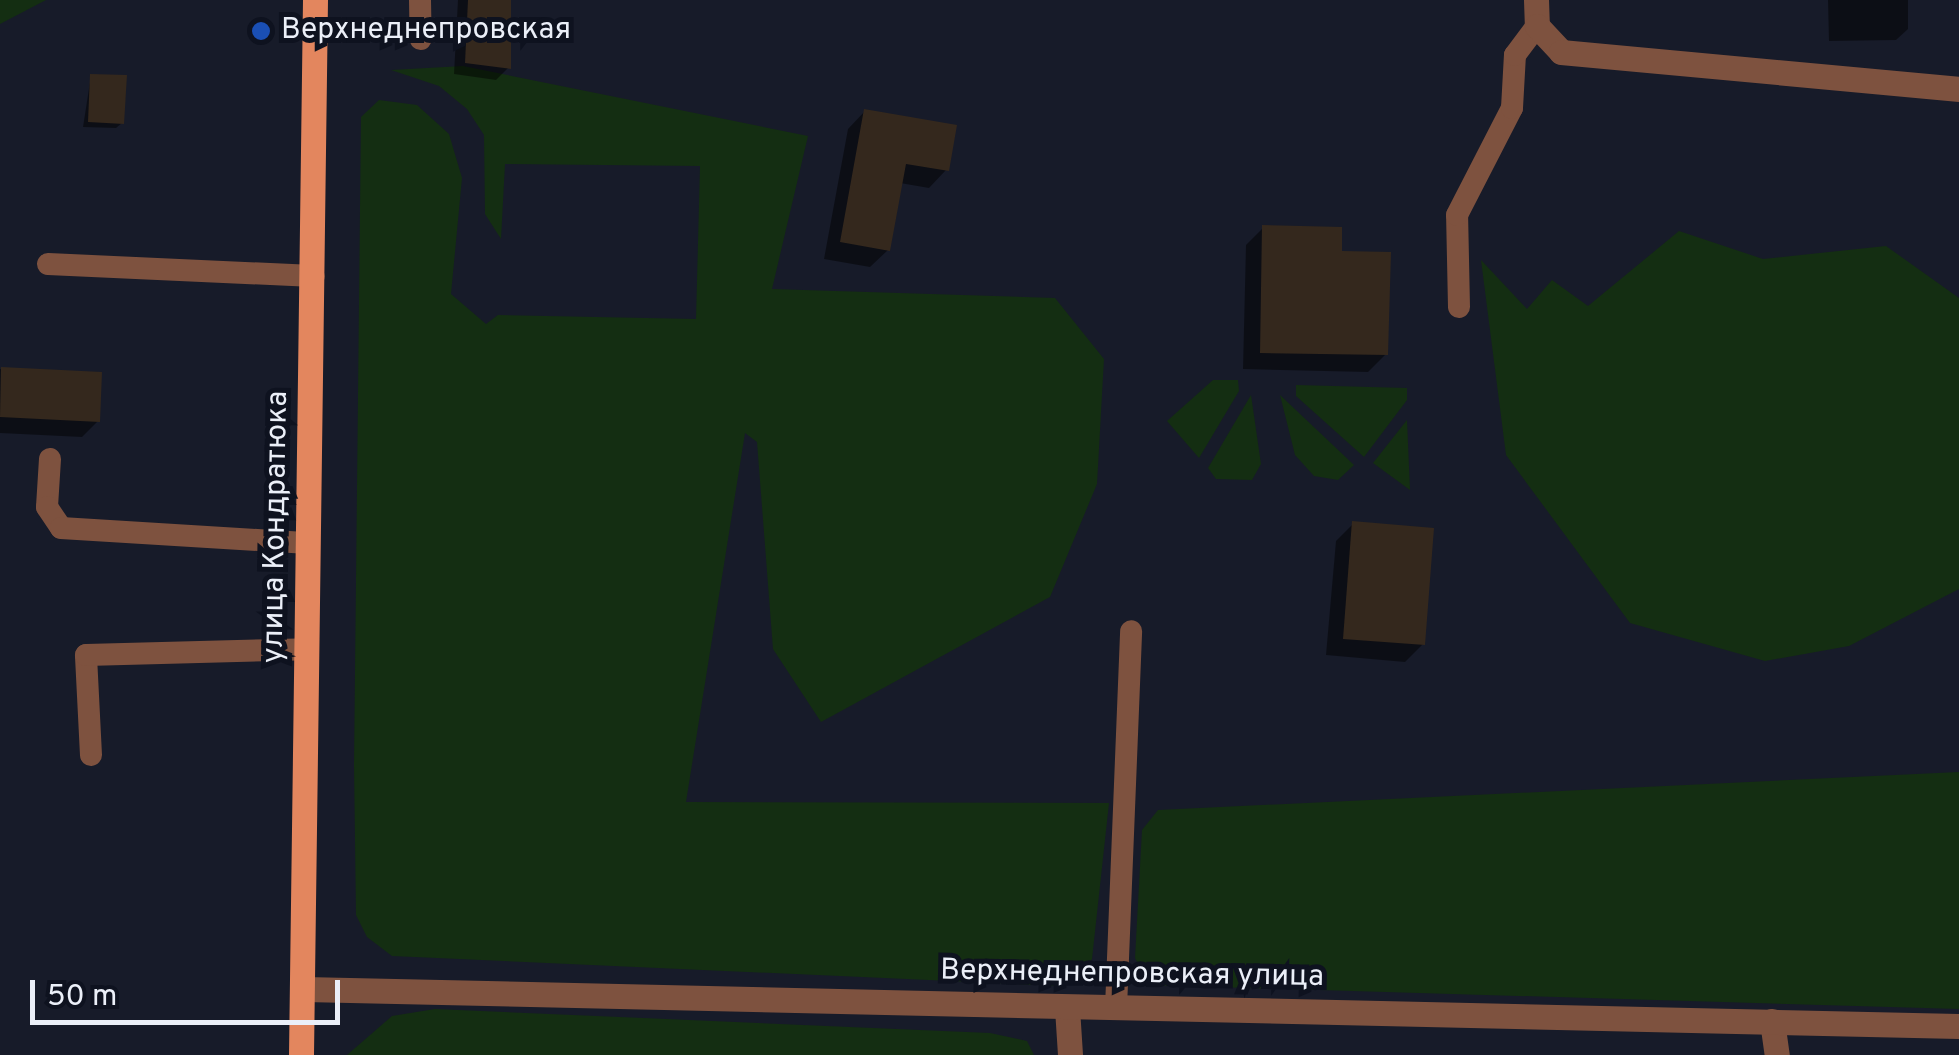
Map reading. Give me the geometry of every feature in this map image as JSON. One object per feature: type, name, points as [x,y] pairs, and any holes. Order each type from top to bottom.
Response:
[{"type":"main road","name":"улица Кондратюка","points":[[301,1055],[315,0]]},
{"type":"street","points":[[1536,0],[1537,26],[1561,52],[1959,89]]},
{"type":"street","name":"Верхнеднепровская улица","points":[[304,989],[1959,1026]]},
{"type":"street","points":[[1066,1008],[1070,1055]]},
{"type":"street","points":[[1772,1021],[1777,1055]]},
{"type":"lane","points":[[420,0],[421,39]]},
{"type":"lane","points":[[1459,307],[1458,215],[1512,108],[1516,55],[1537,26]]},
{"type":"lane","points":[[48,264],[314,276]]},
{"type":"lane","points":[[50,459],[47,508],[61,528],[310,543]]},
{"type":"lane","points":[[1116,1008],[1131,632]]},
{"type":"lane","points":[[91,755],[86,656],[308,648]]},
{"type":"green space","points":[[0,0],[46,0],[0,24]]},
{"type":"green space","points":[[463,66],[808,136],[772,289],[1055,298],[1104,359],[1097,484],[1050,597],[821,722],[773,649],[757,442],[745,433],[686,802],[1109,803],[1092,959],[1081,975],[1062,986],[392,956],[367,937],[356,915],[354,765],[361,117],[379,100],[417,105],[449,134],[462,178],[451,294],[486,324],[498,315],[696,319],[700,166],[505,164],[501,239],[485,214],[484,135],[467,109],[439,86],[391,70]]},
{"type":"green space","points":[[1679,231],[1763,259],[1886,246],[1959,298],[1959,589],[1849,646],[1765,661],[1630,623],[1506,455],[1481,260],[1527,309],[1552,280],[1588,306]]},
{"type":"green space","points":[[1213,380],[1238,380],[1239,391],[1199,458],[1167,421]]},
{"type":"green space","points":[[1296,385],[1407,388],[1407,400],[1364,457],[1296,396]]},
{"type":"green space","points":[[1251,395],[1261,464],[1252,480],[1216,479],[1208,468]]},
{"type":"green space","points":[[1280,395],[1354,465],[1338,480],[1314,476],[1295,455]]},
{"type":"green space","points":[[1407,420],[1410,490],[1373,463]]},
{"type":"green space","points":[[1959,772],[1959,1009],[1149,985],[1135,958],[1142,830],[1158,810]]},
{"type":"green space","points":[[435,1009],[990,1033],[1027,1041],[1034,1055],[347,1055],[392,1016]]},
{"type":"building","points":[[468,0],[511,0],[511,69],[465,63]]},
{"type":"building","points":[[90,74],[127,75],[124,124],[88,122]]},
{"type":"building","points":[[864,109],[957,125],[949,171],[906,164],[890,251],[840,242]]},
{"type":"building","points":[[1262,225],[1342,227],[1342,251],[1391,252],[1388,355],[1260,353]]},
{"type":"building","points":[[1,367],[102,372],[100,422],[0,417]]},
{"type":"building","points":[[1352,521],[1434,528],[1425,645],[1343,639]]},
{"type":"place","name":"Верхнеднепровская","points":[[261,31]]}]
